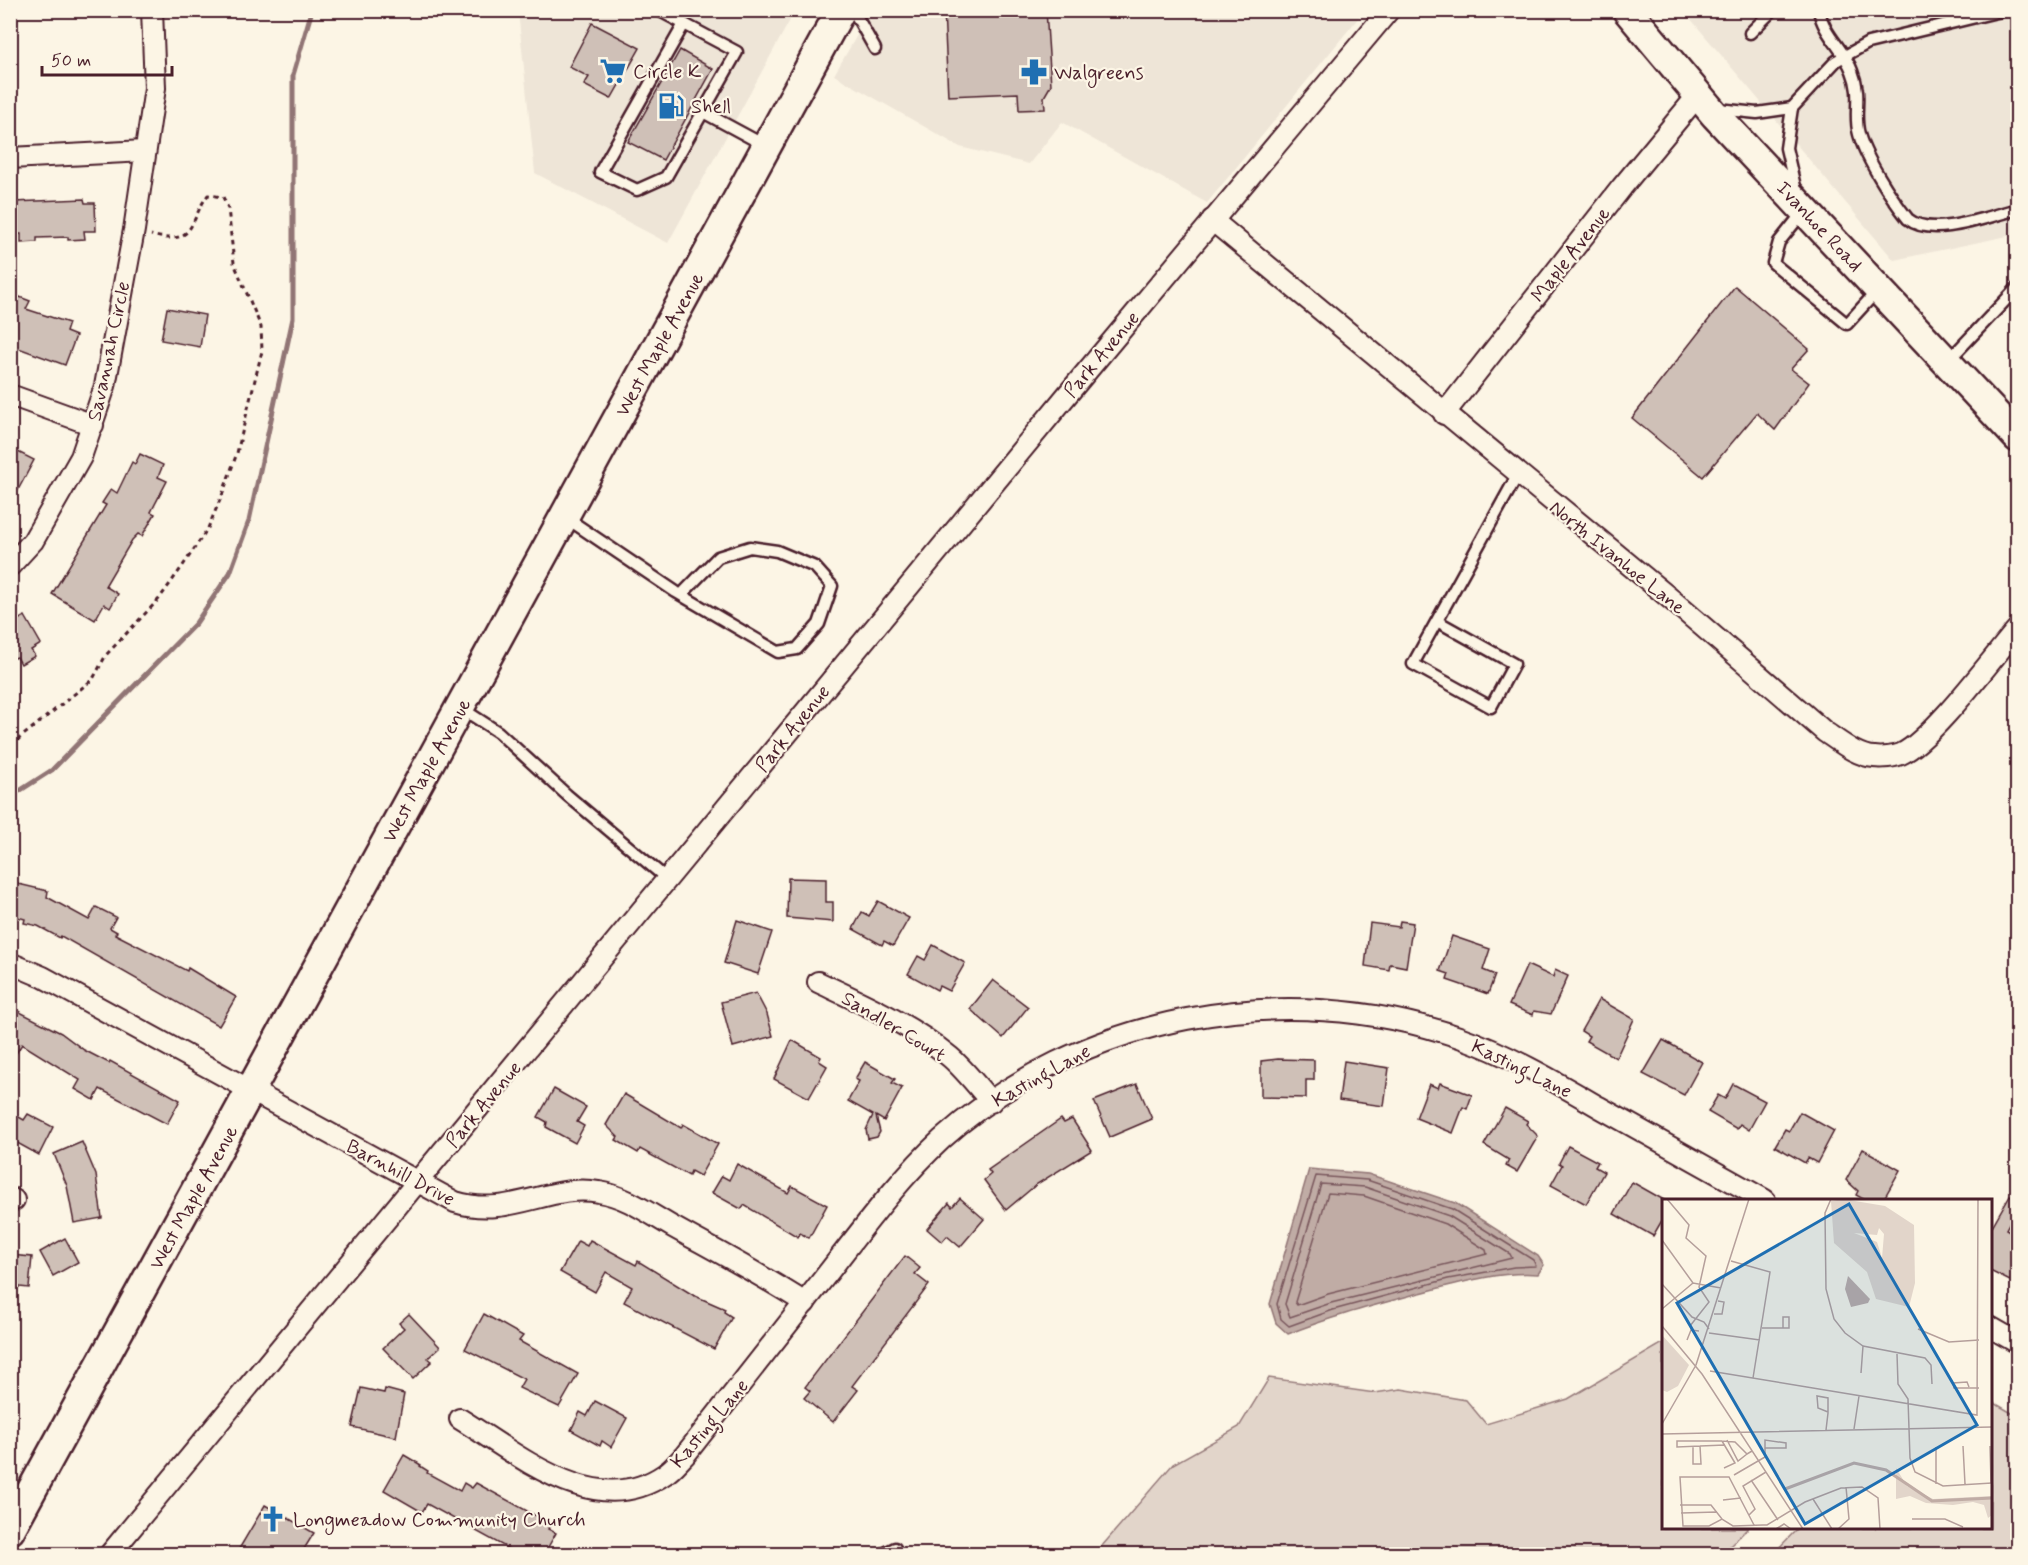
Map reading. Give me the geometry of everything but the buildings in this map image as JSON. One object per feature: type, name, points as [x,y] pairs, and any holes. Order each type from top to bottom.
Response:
[{"type":"main road","name":"West Maple Avenue","points":[[10,1530],[841,10]]},
{"type":"main road","name":"Ivanhoe Road","points":[[1627,10],[1703,102],[2018,438]]},
{"type":"street","name":"Savannah Circle","points":[[10,566],[33,541],[81,457],[105,386],[134,230],[155,88],[152,10]]},
{"type":"street","name":"Park Avenue","points":[[111,1554],[1212,220],[1389,10]]},
{"type":"street","name":"Maple Avenue","points":[[1444,414],[1622,187],[1703,102]]},
{"type":"street","points":[[10,158],[145,152]]},
{"type":"street","name":"North Ivanhoe Lane","points":[[1212,220],[1681,608],[1825,732],[1852,750],[1873,757],[1902,754],[1916,744],[1942,718],[2018,628]]},
{"type":"street","points":[[10,395],[93,425]]},
{"type":"street","name":"Barnhill Drive","points":[[10,963],[43,976],[455,1202],[471,1207],[505,1207],[572,1192],[599,1191],[625,1200],[805,1303]]},
{"type":"street","name":"Sandler Court","points":[[818,982],[860,1002],[933,1044],[952,1059],[991,1102]]},
{"type":"street","name":"Kasting Lane","points":[[460,1419],[574,1485],[599,1492],[616,1493],[636,1488],[665,1474],[685,1455],[901,1180],[943,1138],[991,1102],[1055,1064],[1101,1043],[1154,1025],[1234,1011],[1298,1008],[1368,1014],[1461,1038],[1531,1068],[1763,1199]]},
{"type":"street","points":[[1992,1328],[2018,1343]]},
{"type":"lane","points":[[658,10],[737,52],[666,177],[637,190],[600,172],[684,24]]},
{"type":"lane","points":[[853,10],[875,49]]},
{"type":"lane","points":[[1750,33],[1773,10]]},
{"type":"lane","points":[[1819,10],[1826,30],[1846,56],[1858,88],[1858,129],[1863,145],[1908,219],[1919,226],[1938,228],[2018,209]]},
{"type":"lane","points":[[1879,288],[1847,324],[1773,263],[1779,242],[1802,206],[1786,148],[1792,108],[1836,62],[1868,43],[2006,10]]},
{"type":"lane","points":[[1703,102],[1756,113],[1792,108]]},
{"type":"lane","points":[[703,112],[767,146]]},
{"type":"lane","points":[[1947,362],[2018,287]]},
{"type":"lane","points":[[1437,621],[1514,664],[1491,707],[1413,664],[1518,474]]},
{"type":"lane","points":[[565,517],[681,595],[778,652],[797,649],[819,624],[832,586],[815,567],[777,551],[750,547],[718,557],[681,595]]},
{"type":"lane","points":[[460,708],[498,732],[567,795],[668,879]]},
{"type":"lane","points":[[883,1554],[895,1548]]},
{"type":"path","points":[[10,746],[93,679],[106,655],[159,599],[195,547],[219,502],[237,453],[262,351],[261,327],[234,263],[228,208],[223,197],[208,195],[187,234],[173,240],[134,230]]},
{"type":"shaded area","points":[[518,11],[795,11],[668,243],[535,173]]},
{"type":"shaded area","points":[[871,11],[1364,11],[1207,203],[1062,122],[1029,164],[960,147],[834,75]]},
{"type":"shaded area","points":[[1684,11],[2017,11],[2017,234],[1894,260]]},
{"type":"shaded area","points":[[1662,1344],[1662,1529],[1747,1529],[1722,1554],[1095,1554],[1173,1464],[1239,1427],[1269,1378],[1375,1393],[1401,1389],[1466,1400],[1486,1424],[1568,1399]]},
{"type":"shaded area","points":[[1992,1402],[2017,1416],[2017,1554],[1773,1554],[1797,1529],[1992,1529]]},
{"type":"water","points":[[1309,1169],[1368,1174],[1455,1203],[1538,1256],[1544,1265],[1538,1274],[1507,1274],[1461,1282],[1351,1312],[1288,1334],[1276,1323],[1270,1304]]},
{"type":"waterway","points":[[10,797],[52,770],[196,623],[230,573],[249,521],[293,318],[293,75],[312,10]]},
{"type":"place","name":"Circle K","points":[[613,71]]},
{"type":"place","name":"Walgreens","points":[[1034,72]]},
{"type":"place","name":"Shell","points":[[671,106]]},
{"type":"place","name":"Longmeadow Community Church","points":[[273,1519]]}]
